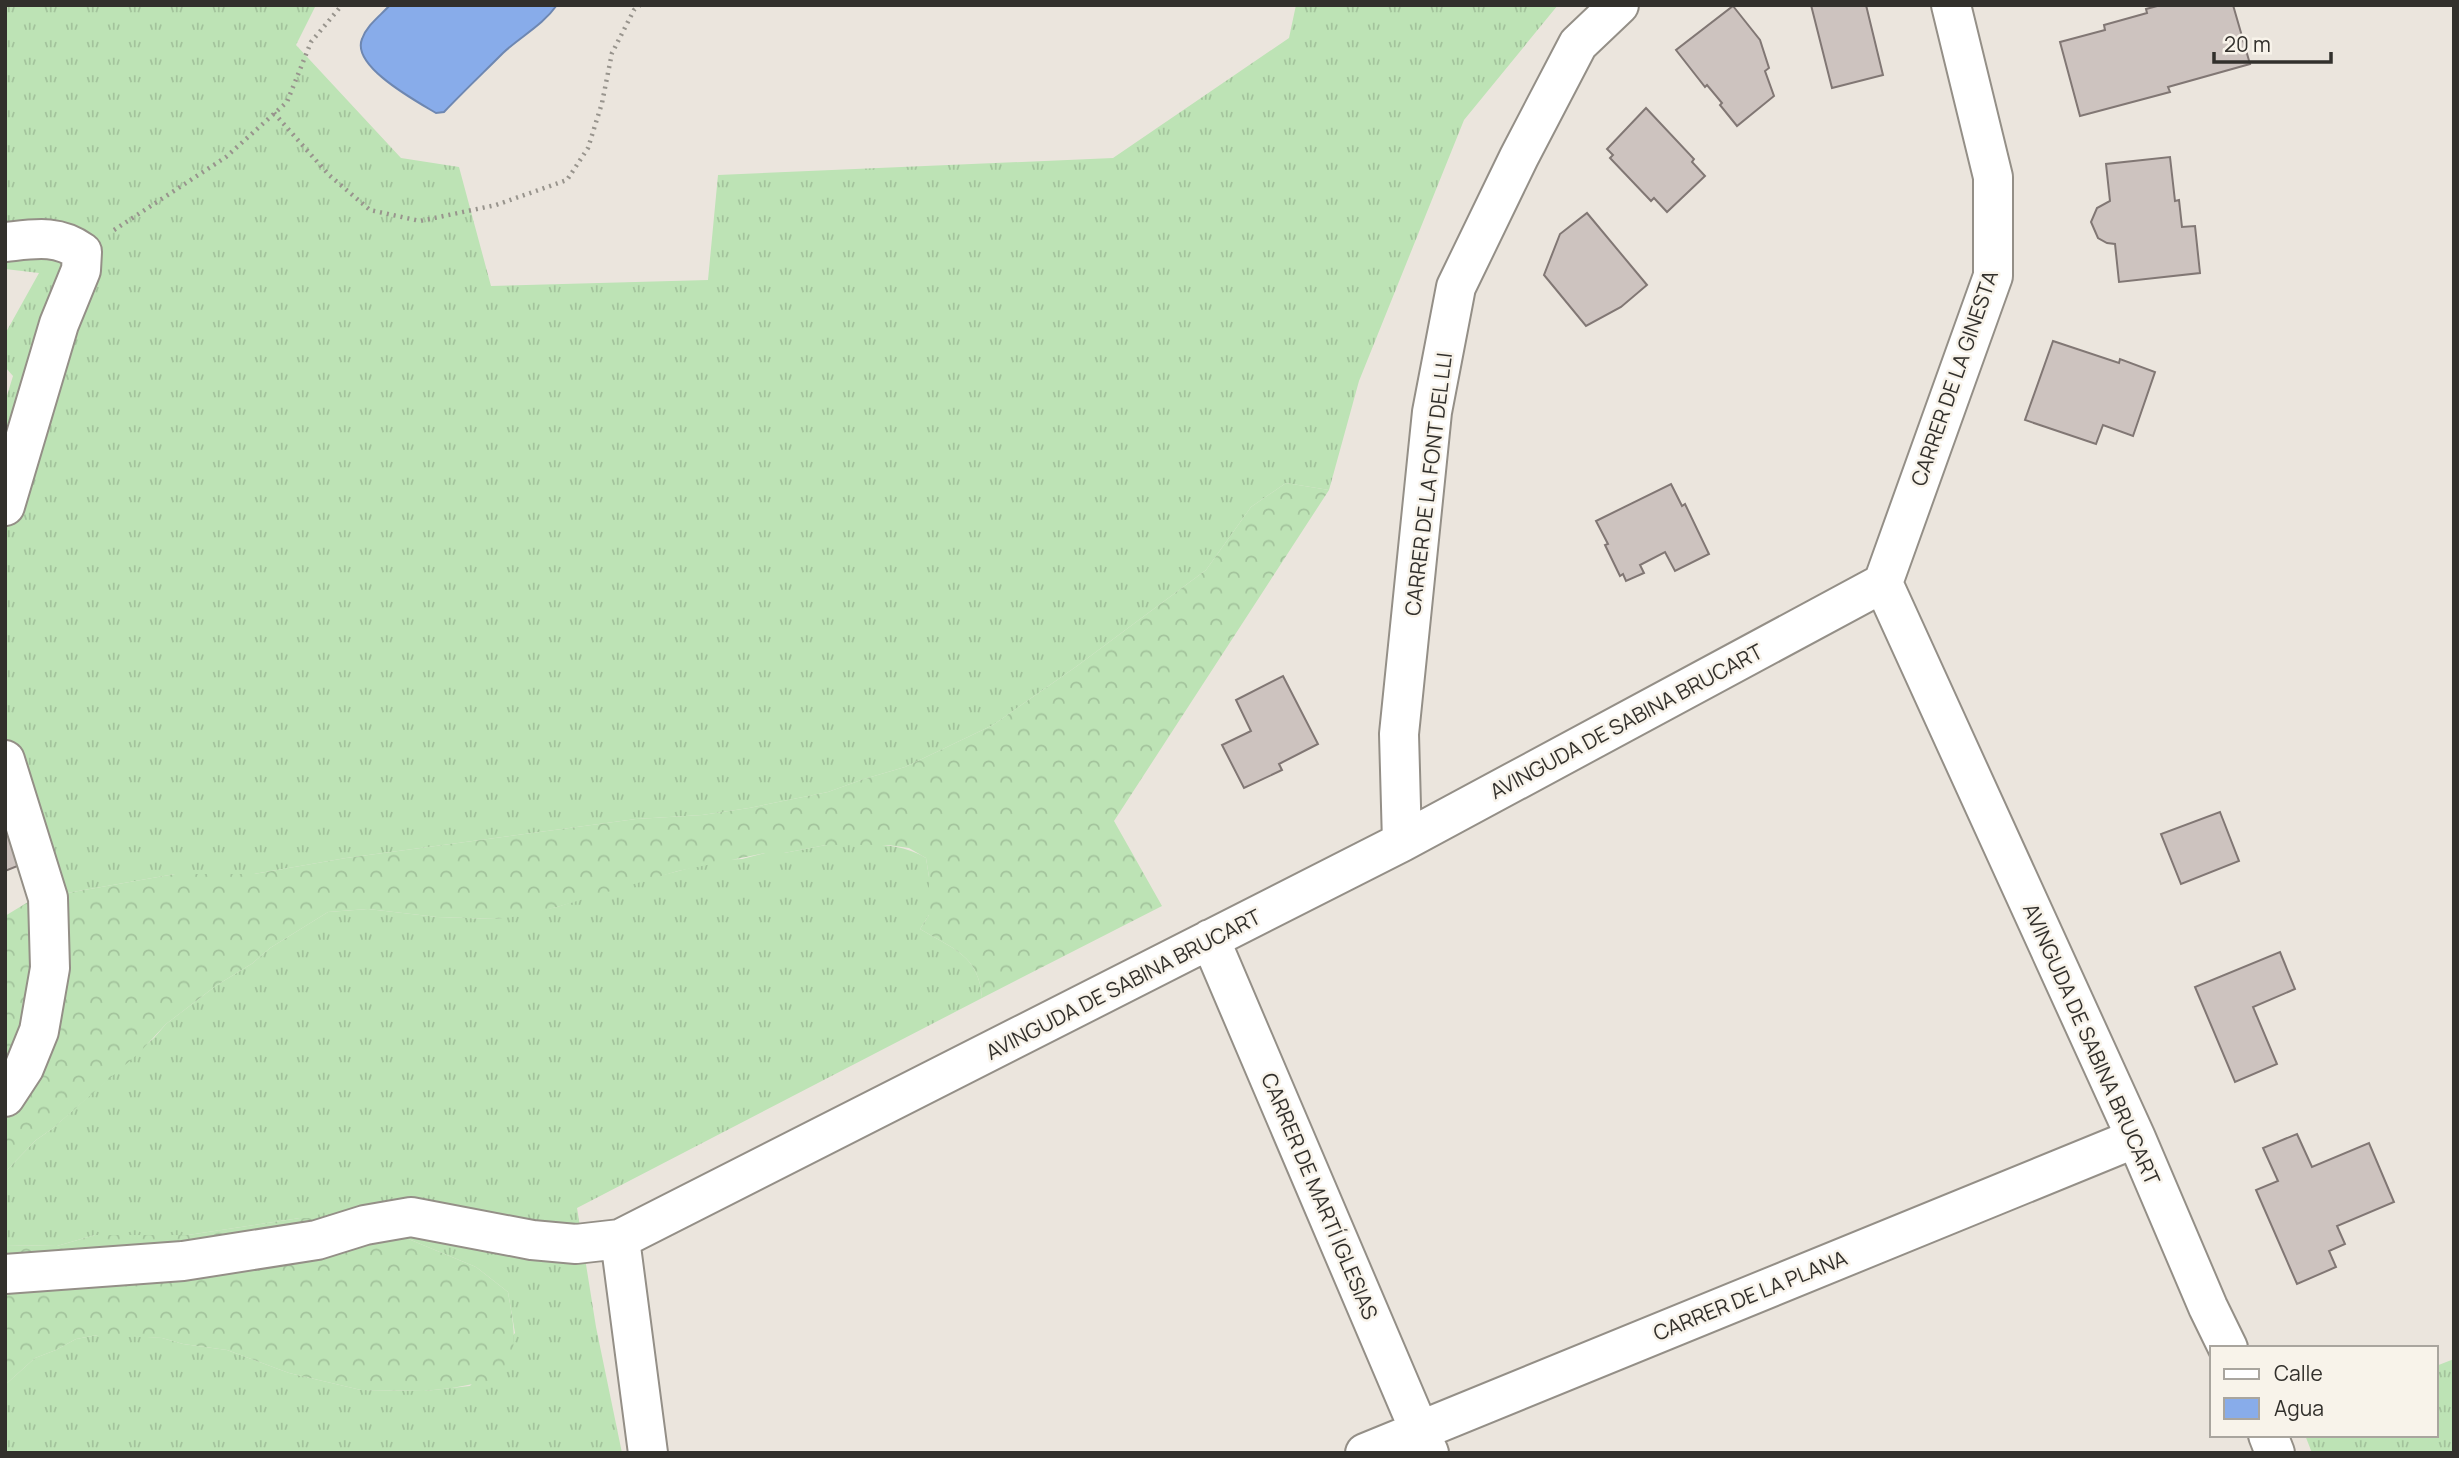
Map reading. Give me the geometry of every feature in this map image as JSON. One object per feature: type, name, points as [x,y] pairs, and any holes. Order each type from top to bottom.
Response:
[{"type":"street","name":"CARRER DE LA FONT DEL LLI","points":[[1402,842],[1399,734],[1432,412],[1456,287],[1519,156],[1578,44],[1619,5]]},
{"type":"street","name":"CARRER DE LA GINESTA","points":[[1883,583],[1993,276],[1993,177],[1951,5]]},
{"type":"street","points":[[5,242],[42,237],[70,243],[82,252],[81,270],[59,324],[5,506]]},
{"type":"street","name":"AVINGUDA DE SABINA BRUCART","points":[[620,1239],[1402,842],[1883,583],[2136,1138],[2227,1346]]},
{"type":"street","points":[[5,760],[48,898],[50,968],[38,1031],[24,1068],[5,1097]]},
{"type":"street","name":"CARRER DE MARTÍ IGLESIAS","points":[[1210,939],[1424,1441]]},
{"type":"street","name":"CARRER DE LA PLANA","points":[[1365,1453],[1424,1441],[2136,1138]]},
{"type":"street","points":[[5,1274],[183,1261],[317,1240],[365,1225],[411,1217],[532,1240],[576,1244],[620,1239],[648,1453]]},
{"type":"path","points":[[82,252],[226,156],[286,102],[311,42],[342,5]]},
{"type":"path","points":[[274,113],[329,175],[369,210],[421,221],[496,205],[566,180],[588,148],[602,103],[612,54],[634,10],[640,5]]},
{"type":"green space","points":[[5,5],[316,5],[296,45],[401,158],[459,167],[491,286],[708,280],[718,175],[1113,158],[1289,38],[1296,5],[1558,5],[1464,120],[1359,381],[1329,490],[1286,483],[1251,507],[1206,570],[993,725],[905,767],[828,792],[749,808],[702,815],[636,819],[346,858],[254,874],[175,874],[33,899],[5,815],[5,402],[13,376],[5,367],[5,334],[39,273],[5,269]]},
{"type":"green space","points":[[1286,483],[1329,490],[1114,821],[1162,906],[982,998],[976,972],[970,963],[953,948],[920,929],[929,915],[926,858],[909,848],[888,845],[826,845],[784,853],[765,853],[678,871],[557,907],[496,919],[437,917],[368,909],[328,912],[270,948],[166,1024],[140,1052],[36,1140],[5,1172],[5,916],[33,899],[175,874],[254,874],[346,858],[636,819],[702,815],[749,808],[828,792],[905,767],[993,725],[1206,570],[1251,507]]},
{"type":"green space","points":[[826,845],[890,846],[903,848],[926,858],[929,915],[920,929],[953,948],[970,963],[976,972],[982,998],[577,1208],[596,1327],[622,1453],[5,1453],[5,1385],[35,1358],[76,1339],[98,1335],[162,1338],[227,1350],[289,1373],[361,1390],[424,1391],[470,1386],[515,1333],[508,1292],[476,1267],[377,1226],[300,1218],[188,1235],[95,1235],[57,1246],[5,1245],[5,1172],[36,1140],[52,1129],[154,1038],[166,1024],[217,985],[328,912],[368,909],[437,917],[496,919],[557,907],[614,888],[720,860]]},
{"type":"green space","points":[[300,1218],[336,1218],[377,1226],[476,1267],[508,1292],[514,1340],[508,1370],[489,1381],[452,1388],[424,1391],[361,1390],[289,1373],[227,1350],[162,1338],[98,1335],[76,1339],[35,1358],[5,1385],[5,1245],[57,1246],[95,1235],[188,1235]]},
{"type":"green space","points":[[2454,1359],[2454,1453],[2312,1453],[2306,1437],[2438,1437],[2438,1365]]},
{"type":"water","points":[[390,5],[557,5],[538,25],[503,53],[444,112],[436,113],[387,82],[366,60],[361,49],[367,29]]},
{"type":"building","points":[[1811,5],[1866,5],[1883,75],[1832,88]]},
{"type":"building","points":[[2161,5],[2233,5],[2250,64],[2168,87],[2170,92],[2080,116],[2060,42],[2105,30],[2104,25],[2147,13],[2146,9]]},
{"type":"building","points":[[1733,6],[1760,40],[1769,68],[1765,71],[1774,96],[1737,126],[1720,105],[1722,103],[1707,85],[1705,87],[1676,50]]},
{"type":"building","points":[[1646,108],[1694,159],[1692,162],[1705,176],[1667,212],[1654,198],[1651,201],[1610,158],[1613,155],[1607,149]]},
{"type":"building","points":[[2170,157],[2175,201],[2179,200],[2182,227],[2195,226],[2200,273],[2119,282],[2115,244],[2098,238],[2091,222],[2097,208],[2110,201],[2106,164]]},
{"type":"building","points":[[1587,213],[1647,285],[1621,307],[1586,326],[1544,275],[1560,234]]},
{"type":"building","points":[[2053,341],[2119,363],[2120,359],[2155,372],[2133,436],[2103,425],[2096,444],[2025,420]]},
{"type":"building","points":[[1671,484],[1682,506],[1685,504],[1709,554],[1675,571],[1665,552],[1640,565],[1644,573],[1626,581],[1623,574],[1620,576],[1596,521]]},
{"type":"building","points":[[1283,676],[1318,744],[1279,764],[1282,770],[1244,788],[1222,745],[1251,731],[1236,700]]},
{"type":"building","points":[[2220,812],[2239,861],[2181,884],[2161,834]]},
{"type":"building","points":[[5,823],[20,865],[5,871]]},
{"type":"building","points":[[2280,952],[2295,989],[2253,1007],[2277,1064],[2235,1082],[2195,987]]},
{"type":"building","points":[[2297,1134],[2312,1167],[2369,1143],[2394,1202],[2337,1226],[2345,1244],[2329,1251],[2336,1267],[2297,1284],[2256,1190],[2278,1181],[2263,1148]]}]
